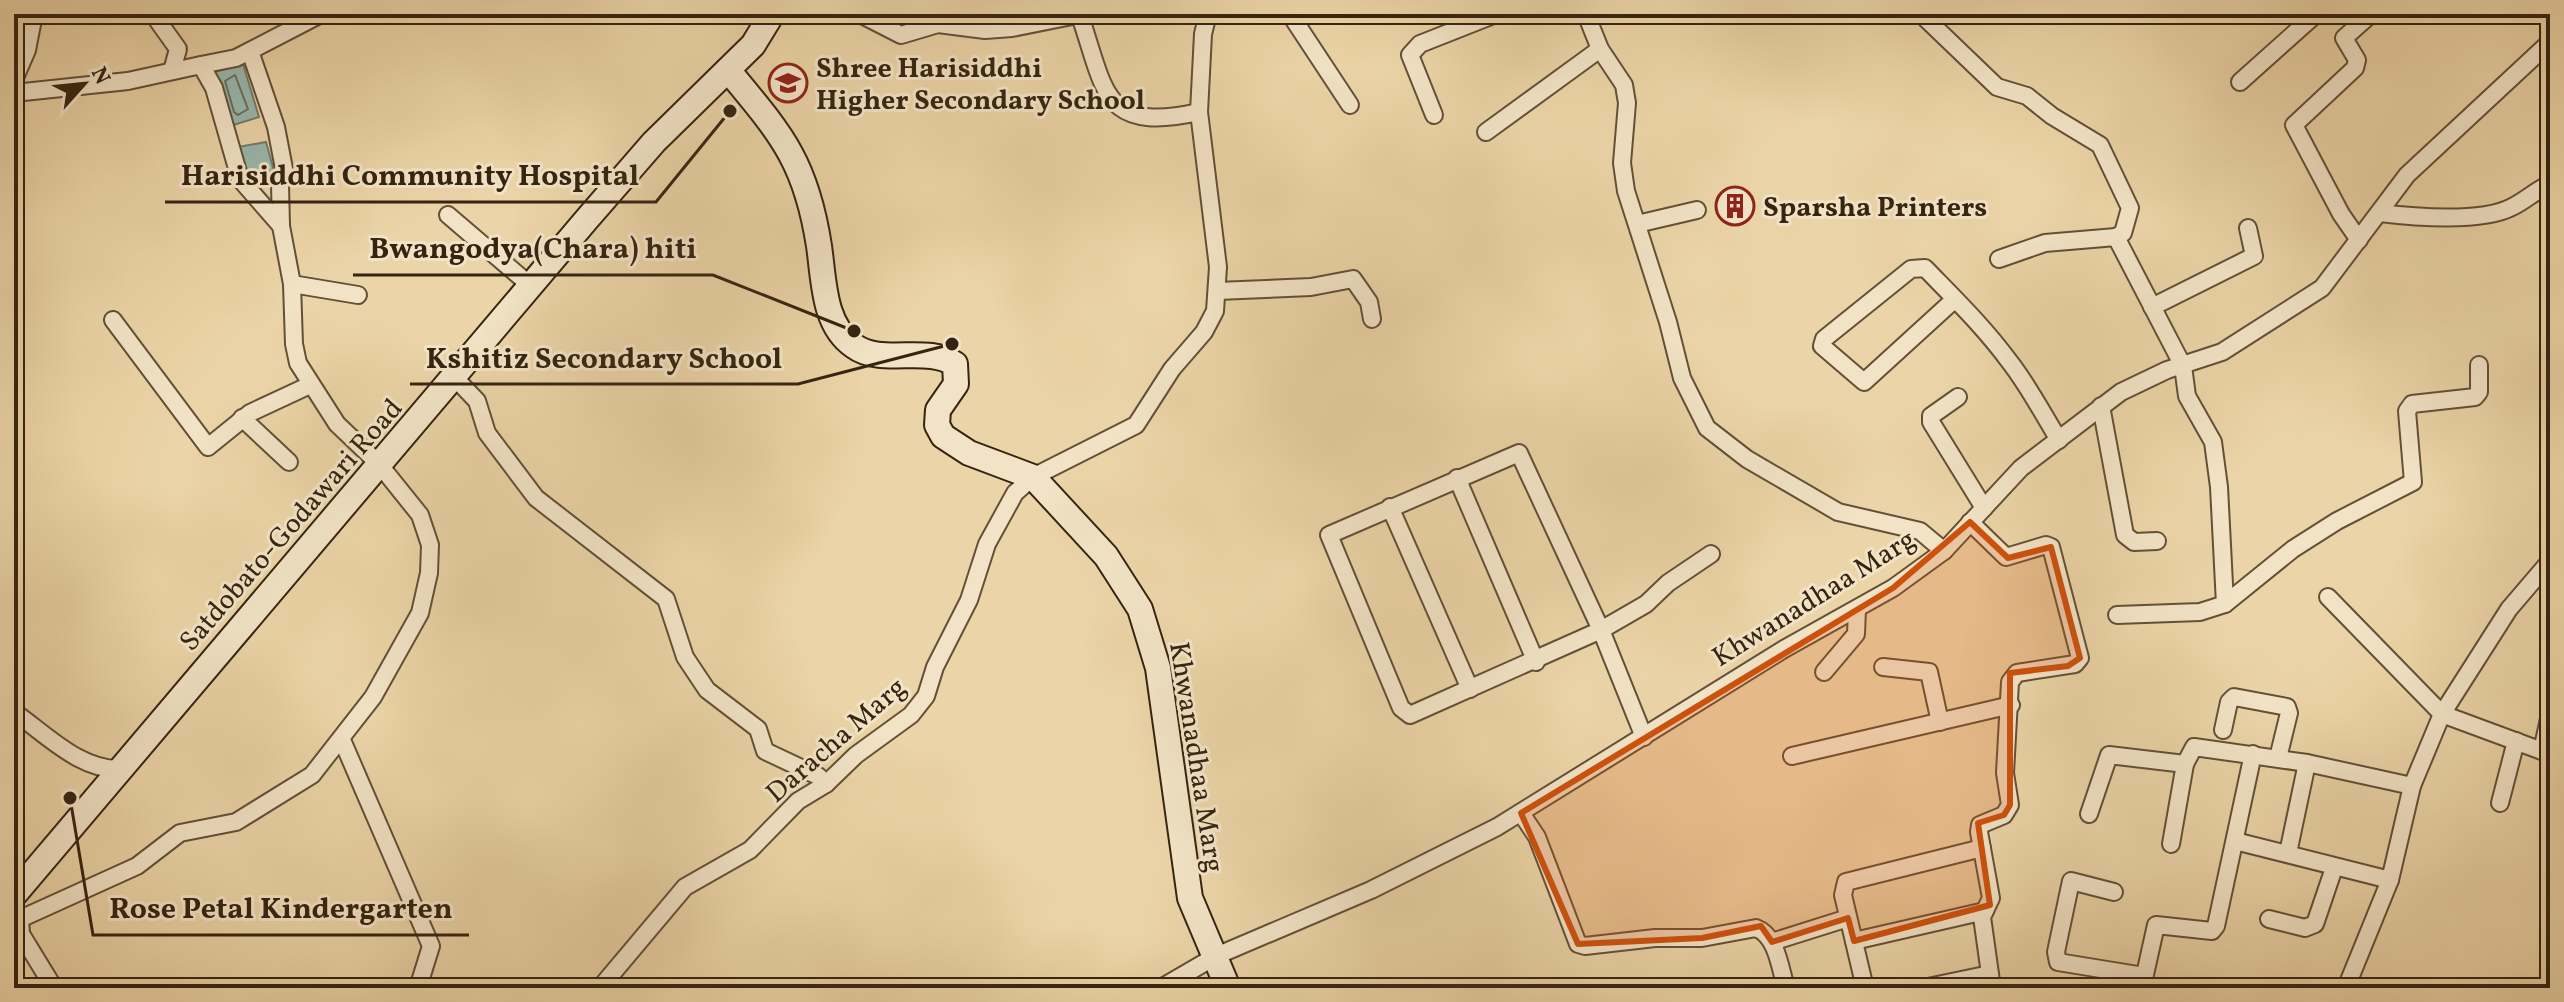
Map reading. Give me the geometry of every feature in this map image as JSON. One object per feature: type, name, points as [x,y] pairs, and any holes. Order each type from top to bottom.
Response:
[{"type":"street","points":[[14,80],[27,50],[34,14]]},
{"type":"street","points":[[14,93],[128,81],[236,58],[321,14]]},
{"type":"street","name":"Satdobato-Godawari Road","points":[[16,909],[123,769],[379,464],[654,142],[765,30],[772,14]]},
{"type":"street","points":[[860,14],[901,35],[938,24],[998,29],[1081,15],[1097,74],[1106,94],[1121,108],[1134,118],[1148,119],[1199,112]]},
{"type":"street","name":"Daracha Marg","points":[[600,988],[685,887],[750,850],[798,801],[826,784],[856,755],[911,715],[926,696],[935,667],[969,600],[1002,511],[1015,493],[1033,477],[1136,425],[1172,369],[1204,332],[1215,311],[1218,267],[1199,112],[1203,34],[1208,14]]},
{"type":"street","points":[[1290,14],[1350,105]]},
{"type":"street","points":[[1434,115],[1410,55],[1420,44],[1496,14]]},
{"type":"street","points":[[1586,14],[1600,49],[1624,85],[1627,103],[1622,163],[1682,378],[1707,428],[1747,459],[1838,512],[1920,531],[1944,551]]},
{"type":"street","points":[[1921,14],[1997,87],[2027,96],[2052,116],[2100,145],[2130,208],[2123,233],[2116,237],[2045,243],[1999,259]]},
{"type":"street","points":[[2240,82],[2316,14]]},
{"type":"street","points":[[2359,240],[2341,214],[2294,125],[2358,64],[2344,38],[2371,14]]},
{"type":"street","points":[[156,15],[178,49],[172,71]]},
{"type":"street","name":"Khwanadhaa Marg","points":[[1216,956],[1371,890],[1521,813],[1893,588],[1944,551],[2021,468],[2101,406],[2133,385],[2222,352],[2322,288],[2407,175],[2550,42]]},
{"type":"street","points":[[1486,132],[1600,49]]},
{"type":"street","points":[[54,988],[21,934],[16,909],[137,866],[180,833],[236,822],[312,775],[342,740],[396,660],[420,613],[429,573],[430,545],[420,515],[379,464],[337,424],[310,385],[294,344],[292,284],[281,226],[280,185],[285,174],[276,127],[250,51]]},
{"type":"street","points":[[201,65],[214,88],[240,179],[281,226]]},
{"type":"street","name":"Khwanadhaa Marg","points":[[728,70],[781,135],[808,187],[828,309],[840,334],[857,349],[923,356],[955,364],[956,384],[938,410],[937,425],[943,436],[969,453],[1033,477],[1106,556],[1140,609],[1158,668],[1190,898],[1228,988]]},
{"type":"street","points":[[2380,213],[2419,219],[2490,214],[2512,208],[2550,184]]},
{"type":"street","points":[[1637,224],[1697,210]]},
{"type":"street","points":[[448,215],[531,286]]},
{"type":"street","points":[[2152,307],[2254,256],[2248,228]]},
{"type":"street","points":[[2116,237],[2183,366],[2187,396],[2213,442],[2219,487],[2225,604]]},
{"type":"street","points":[[1955,299],[1864,382],[1822,346],[1824,339],[1911,269],[1925,268],[1955,299],[2011,362],[2059,440]]},
{"type":"street","points":[[1217,291],[1311,287],[1353,279],[1369,302],[1372,319]]},
{"type":"street","points":[[292,284],[358,295]]},
{"type":"street","points":[[113,320],[205,445],[214,444],[242,418],[310,385]]},
{"type":"street","points":[[2117,615],[2200,612],[2225,604],[2304,542],[2413,482],[2407,411],[2412,404],[2475,397],[2479,392],[2479,365]]},
{"type":"street","points":[[455,378],[477,401],[487,433],[536,498],[666,599],[685,657],[707,690],[758,729],[765,751],[818,776],[826,784]]},
{"type":"street","points":[[1958,397],[1931,416],[1931,422],[1984,508]]},
{"type":"street","points":[[2101,406],[2125,535],[2134,542],[2157,541]]},
{"type":"street","points":[[242,418],[289,462]]},
{"type":"street","points":[[1644,737],[1601,630],[1524,459],[1512,453],[1329,535],[1401,708],[1410,715],[1536,662],[1601,630],[1646,604],[1668,583],[1711,554]]},
{"type":"street","points":[[1457,478],[1536,662]]},
{"type":"street","points":[[1390,507],[1470,689]]},
{"type":"street","points":[[1923,988],[1991,981],[1982,929],[1991,898],[1980,825],[2004,815],[2010,805],[2005,773],[2013,675],[2075,664],[2080,658],[2051,547],[2046,545],[2006,557],[1970,522]]},
{"type":"street","points":[[2346,988],[2390,880],[2412,786],[2442,714],[2509,609],[2550,561]]},
{"type":"street","points":[[2328,597],[2442,714],[2546,752],[2550,714]]},
{"type":"street","points":[[1824,672],[1856,634],[1857,609]]},
{"type":"street","points":[[1883,667],[1929,672],[1940,722]]},
{"type":"street","points":[[2223,730],[2229,702],[2234,697],[2287,707],[2289,713],[2278,758]]},
{"type":"street","points":[[1792,756],[2011,705]]},
{"type":"street","points":[[14,712],[67,752],[109,770],[123,769]]},
{"type":"street","points":[[342,740],[431,946],[418,988]]},
{"type":"street","points":[[2500,803],[2516,741]]},
{"type":"street","points":[[2171,844],[2185,764],[2194,747],[2307,763],[2412,786]]},
{"type":"street","points":[[2114,892],[2071,881],[2056,952],[2058,962],[2143,982],[2156,925],[2212,931],[2253,754]]},
{"type":"street","points":[[2089,814],[2109,755],[2185,764]]},
{"type":"street","points":[[2288,853],[2307,763]]},
{"type":"street","points":[[1521,813],[1537,837],[1578,944],[1702,938],[1756,928],[1764,931],[1772,942],[1786,988]]},
{"type":"street","points":[[2235,841],[2390,880]]},
{"type":"street","points":[[1865,988],[1843,895],[1846,882],[1982,848]]},
{"type":"street","points":[[2269,919],[2305,928],[2315,924],[2334,868]]},
{"type":"street","points":[[1854,941],[1985,911]]},
{"type":"street","points":[[1772,942],[1848,918]]},
{"type":"street","points":[[1161,988],[1216,956]]},
{"type":"highlighted area","points":[[1970,522],[2008,558],[2051,547],[2080,658],[2068,666],[2010,673],[2010,805],[2004,815],[1978,823],[1990,905],[1854,941],[1848,918],[1772,942],[1761,926],[1702,938],[1578,944],[1521,813],[1893,588]]},
{"type":"water","points":[[243,64],[259,117],[230,126],[214,72]]},
{"type":"water","points":[[266,142],[274,171],[244,178],[238,147]]},
{"type":"place","name":"Shree Harisiddhi Higher Secondary School","points":[[788,83]]},
{"type":"place","name":"Harisiddhi Community Hospital","points":[[730,111]]},
{"type":"place","name":"Sparsha Printers","points":[[1735,206]]},
{"type":"place","name":"Bwangodya(Chara) hiti","points":[[854,331]]},
{"type":"place","name":"Kshitiz Secondary School","points":[[952,344]]},
{"type":"place","name":"Rose Petal Kindergarten","points":[[70,798]]}]
